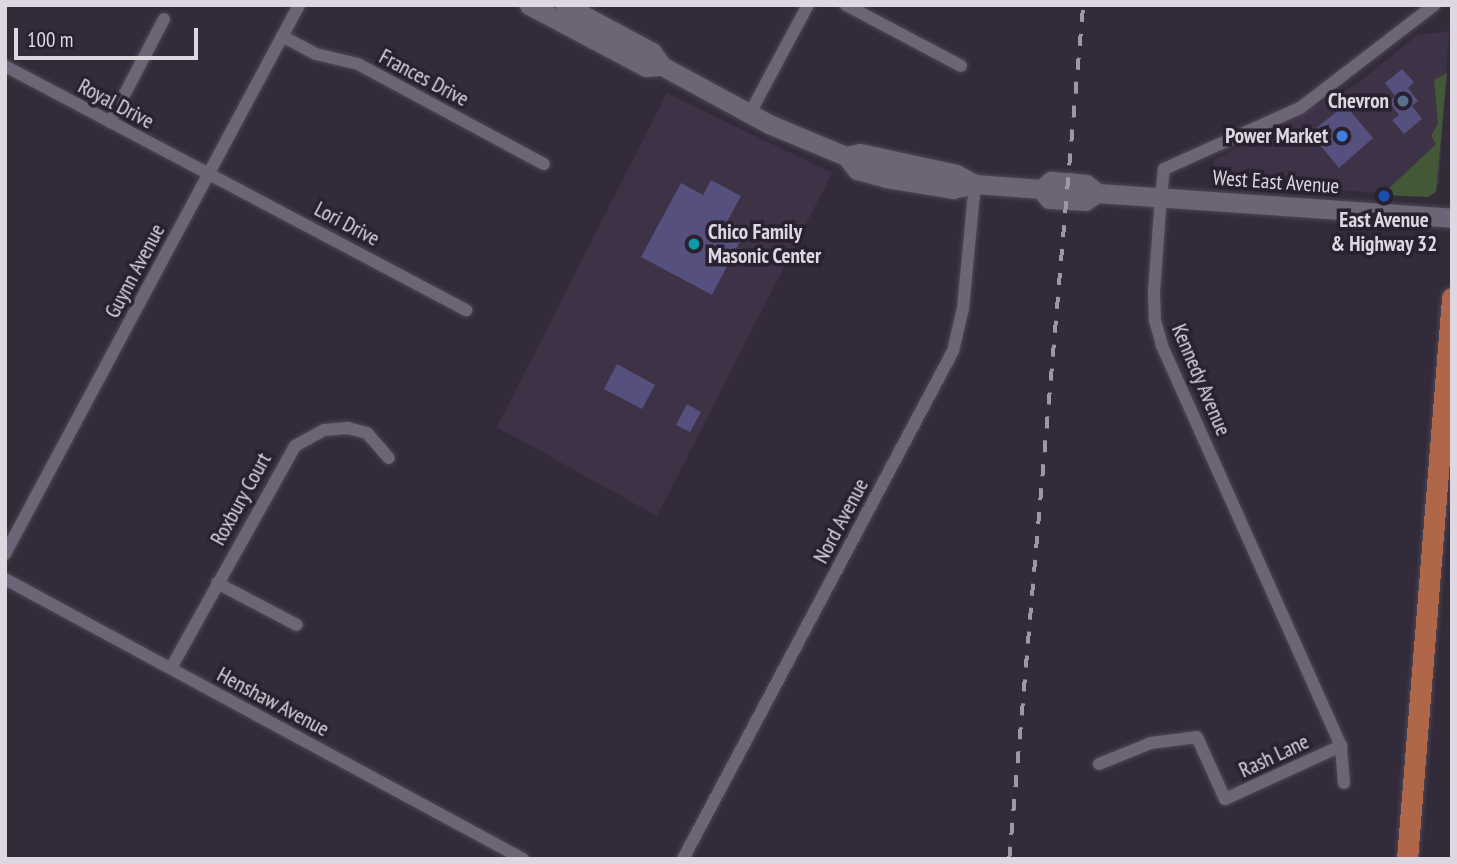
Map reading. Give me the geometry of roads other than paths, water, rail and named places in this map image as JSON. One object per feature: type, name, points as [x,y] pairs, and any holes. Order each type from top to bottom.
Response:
[{"type":"main road","name":"West East Avenue","points":[[529,5],[646,67],[662,66]]},
{"type":"main road","name":"West East Avenue","points":[[565,5],[652,52],[662,66],[750,113],[846,156],[860,153],[956,174],[975,184],[1041,189],[1049,199],[1085,201],[1097,192],[1452,218]]},
{"type":"main road","points":[[1407,859],[1452,298]]},
{"type":"street","name":"Guynn Avenue","points":[[5,554],[299,5]]},
{"type":"street","points":[[750,113],[808,5]]},
{"type":"street","points":[[846,5],[961,66]]},
{"type":"street","name":"Kennedy Avenue","points":[[1344,783],[1341,746],[1162,345],[1155,321],[1154,292],[1164,169],[1300,108],[1434,5]]},
{"type":"street","points":[[110,122],[164,19]]},
{"type":"street","name":"Frances Drive","points":[[282,36],[316,54],[358,64],[544,164]]},
{"type":"street","name":"Royal Drive","points":[[5,66],[208,175]]},
{"type":"street","name":"Lori Drive","points":[[208,175],[466,310]]},
{"type":"street","name":"Nord Avenue","points":[[683,859],[953,351],[963,308],[975,184]]},
{"type":"street","name":"Roxbury Court","points":[[171,668],[281,463],[303,439],[335,428],[357,430],[372,438],[388,458]]},
{"type":"street","name":"Henshaw Avenue","points":[[5,579],[523,859]]},
{"type":"street","points":[[218,583],[297,625]]},
{"type":"street","name":"Rash Lane","points":[[1099,764],[1151,743],[1197,737],[1225,799],[1341,746]]},
{"type":"railway","points":[[1009,859],[1083,5]]},
{"type":"place","name":"Chevron","points":[[1403,101]]},
{"type":"place","name":"Power Market","points":[[1342,136]]},
{"type":"place","name":"East Avenue & Highway 32","points":[[1384,196]]},
{"type":"place","name":"Chico Family Masonic Center","points":[[694,244]]}]
